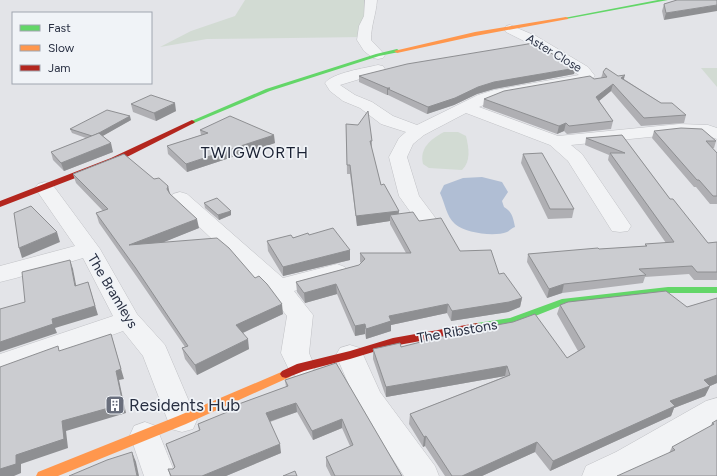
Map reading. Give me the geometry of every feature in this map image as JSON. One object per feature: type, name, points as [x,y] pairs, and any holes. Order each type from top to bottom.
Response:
[{"type":"main road","points":[[0,204],[114,160],[212,113],[268,90],[510,28],[666,0]]},
{"type":"main road","name":"The Ribstons","points":[[43,476],[182,420],[301,367],[350,355],[393,342],[511,321],[562,302],[668,290],[717,290]]},
{"type":"street","points":[[371,0],[370,16],[365,26],[364,40],[378,62],[332,83],[335,88],[349,98],[366,105],[387,120],[418,131]]},
{"type":"street","name":"Aster Close","points":[[425,214],[409,196],[402,175],[398,157],[405,142],[418,131],[465,107],[499,93],[587,78],[588,76],[583,70],[510,28]]},
{"type":"street","points":[[465,107],[556,141],[575,158],[620,226]]},
{"type":"street","points":[[556,141],[679,129],[702,130],[717,134]]},
{"type":"street","name":"The Bramleys","points":[[44,188],[89,250],[128,320],[155,352],[182,420]]},
{"type":"street","points":[[180,198],[278,287],[300,315],[295,353],[301,367]]},
{"type":"street","points":[[0,274],[89,250]]},
{"type":"street","points":[[278,287],[351,268]]},
{"type":"street","points":[[0,365],[128,320]]},
{"type":"street","points":[[350,355],[368,398],[423,476]]},
{"type":"street","points":[[598,476],[627,462],[717,410]]},
{"type":"street","points":[[145,435],[160,476]]},
{"type":"shaded area","points":[[245,0],[371,0],[364,37],[207,39],[160,47],[191,31],[235,16]]},
{"type":"shaded area","points":[[701,68],[717,68],[717,87]]},
{"type":"shaded area","points":[[444,132],[458,132],[466,136],[468,159],[462,170],[429,168],[423,164],[422,158],[424,149],[431,141]]},
{"type":"water","points":[[482,177],[502,182],[508,192],[502,201],[504,207],[512,215],[515,227],[507,232],[487,234],[472,232],[455,224],[448,213],[440,193],[444,185],[463,178]]},
{"type":"building","points":[[677,0],[717,0],[717,5],[666,13],[664,4]]},
{"type":"building","points":[[534,43],[576,68],[494,82],[428,107],[388,89],[390,88],[359,76],[407,64]]},
{"type":"building","points":[[606,68],[618,76],[625,75],[621,78],[661,103],[672,103],[686,115],[644,118],[613,84],[596,97],[613,121],[569,126],[566,123],[559,126],[484,99],[504,91],[590,76],[594,79],[607,77],[603,72]]},
{"type":"building","points":[[151,95],[175,103],[154,113],[131,104]]},
{"type":"building","points":[[107,110],[130,116],[92,136],[70,129]]},
{"type":"building","points":[[368,111],[372,141],[370,141],[381,185],[384,184],[399,211],[356,216],[350,165],[347,165],[346,124],[358,125]]},
{"type":"building","points":[[230,116],[274,135],[186,164],[167,146],[208,133],[200,130]]},
{"type":"building","points":[[681,128],[702,129],[716,141],[706,141],[717,153],[717,196],[713,196],[699,180],[697,180],[654,131]]},
{"type":"building","points":[[99,133],[111,143],[61,163],[51,152]]},
{"type":"building","points":[[622,135],[670,199],[673,199],[708,243],[717,242],[717,272],[697,272],[692,266],[639,269],[646,275],[564,284],[549,289],[528,254],[598,248],[647,246],[645,244],[674,242],[610,153],[625,153],[586,138]]},
{"type":"building","points":[[542,153],[574,209],[550,209],[523,154]]},
{"type":"building","points":[[124,154],[154,179],[159,178],[168,186],[167,189],[170,194],[197,219],[129,245],[217,238],[229,248],[255,278],[259,276],[267,284],[282,304],[236,325],[248,339],[195,365],[182,348],[188,346],[135,267],[96,213],[108,209],[73,174]]},
{"type":"building","points":[[217,198],[231,211],[218,215],[204,203]]},
{"type":"building","points":[[31,206],[57,232],[19,248],[14,213]]},
{"type":"building","points":[[413,212],[419,221],[441,218],[460,251],[491,250],[499,274],[504,273],[522,298],[509,302],[452,311],[448,304],[389,316],[391,321],[366,329],[365,324],[355,326],[336,284],[304,293],[296,282],[359,265],[365,259],[360,253],[411,253],[390,215]]},
{"type":"building","points":[[333,228],[350,250],[283,267],[267,241],[291,235],[293,238],[308,233],[309,235]]},
{"type":"building","points":[[70,260],[75,286],[88,282],[95,306],[52,319],[53,324],[0,342],[0,309],[25,302],[22,272]]},
{"type":"building","points":[[666,291],[687,307],[717,298],[717,375],[704,380],[710,386],[670,401],[675,406],[553,461],[537,442],[462,476],[452,476],[426,436],[424,437],[410,414],[510,375],[507,366],[386,387],[373,349],[400,343],[401,347],[464,331],[513,322],[535,314],[567,358],[585,347],[560,305],[568,302]]},
{"type":"building","points":[[111,334],[121,369],[116,371],[123,404],[62,421],[64,439],[16,455],[16,464],[0,469],[0,367],[58,346],[59,351]]},
{"type":"building","points":[[336,363],[402,476],[335,476],[326,457],[353,445],[342,419],[312,431],[296,403],[266,413],[280,444],[202,476],[171,476],[168,469],[173,469],[175,467],[166,444],[200,430],[198,424],[237,408],[236,405],[288,386],[285,380]]},
{"type":"building","points":[[717,420],[717,476],[617,476],[675,450],[672,447],[714,424],[712,423]]},
{"type":"building","points":[[132,452],[137,476],[69,476],[107,460]]},
{"type":"building","points":[[295,471],[297,476],[283,476]]},
{"type":"traffic: fast","points":[[566,18],[666,0]]},
{"type":"traffic: fast","points":[[192,122],[268,90],[378,55],[397,51]]},
{"type":"traffic: fast","points":[[477,327],[511,321],[562,302],[668,290],[717,290]]},
{"type":"traffic: slow","points":[[397,51],[475,34],[566,18]]},
{"type":"traffic: slow","points":[[43,476],[182,420],[286,374]]},
{"type":"traffic: jam","points":[[0,204],[114,160],[192,122]]},
{"type":"traffic: jam","points":[[286,374],[301,367],[350,355],[393,342],[477,327]]},
{"type":"place","name":"Residents Hub","points":[[115,405]]},
{"type":"district","name":"TWIGWORTH","points":[[255,152]]}]
